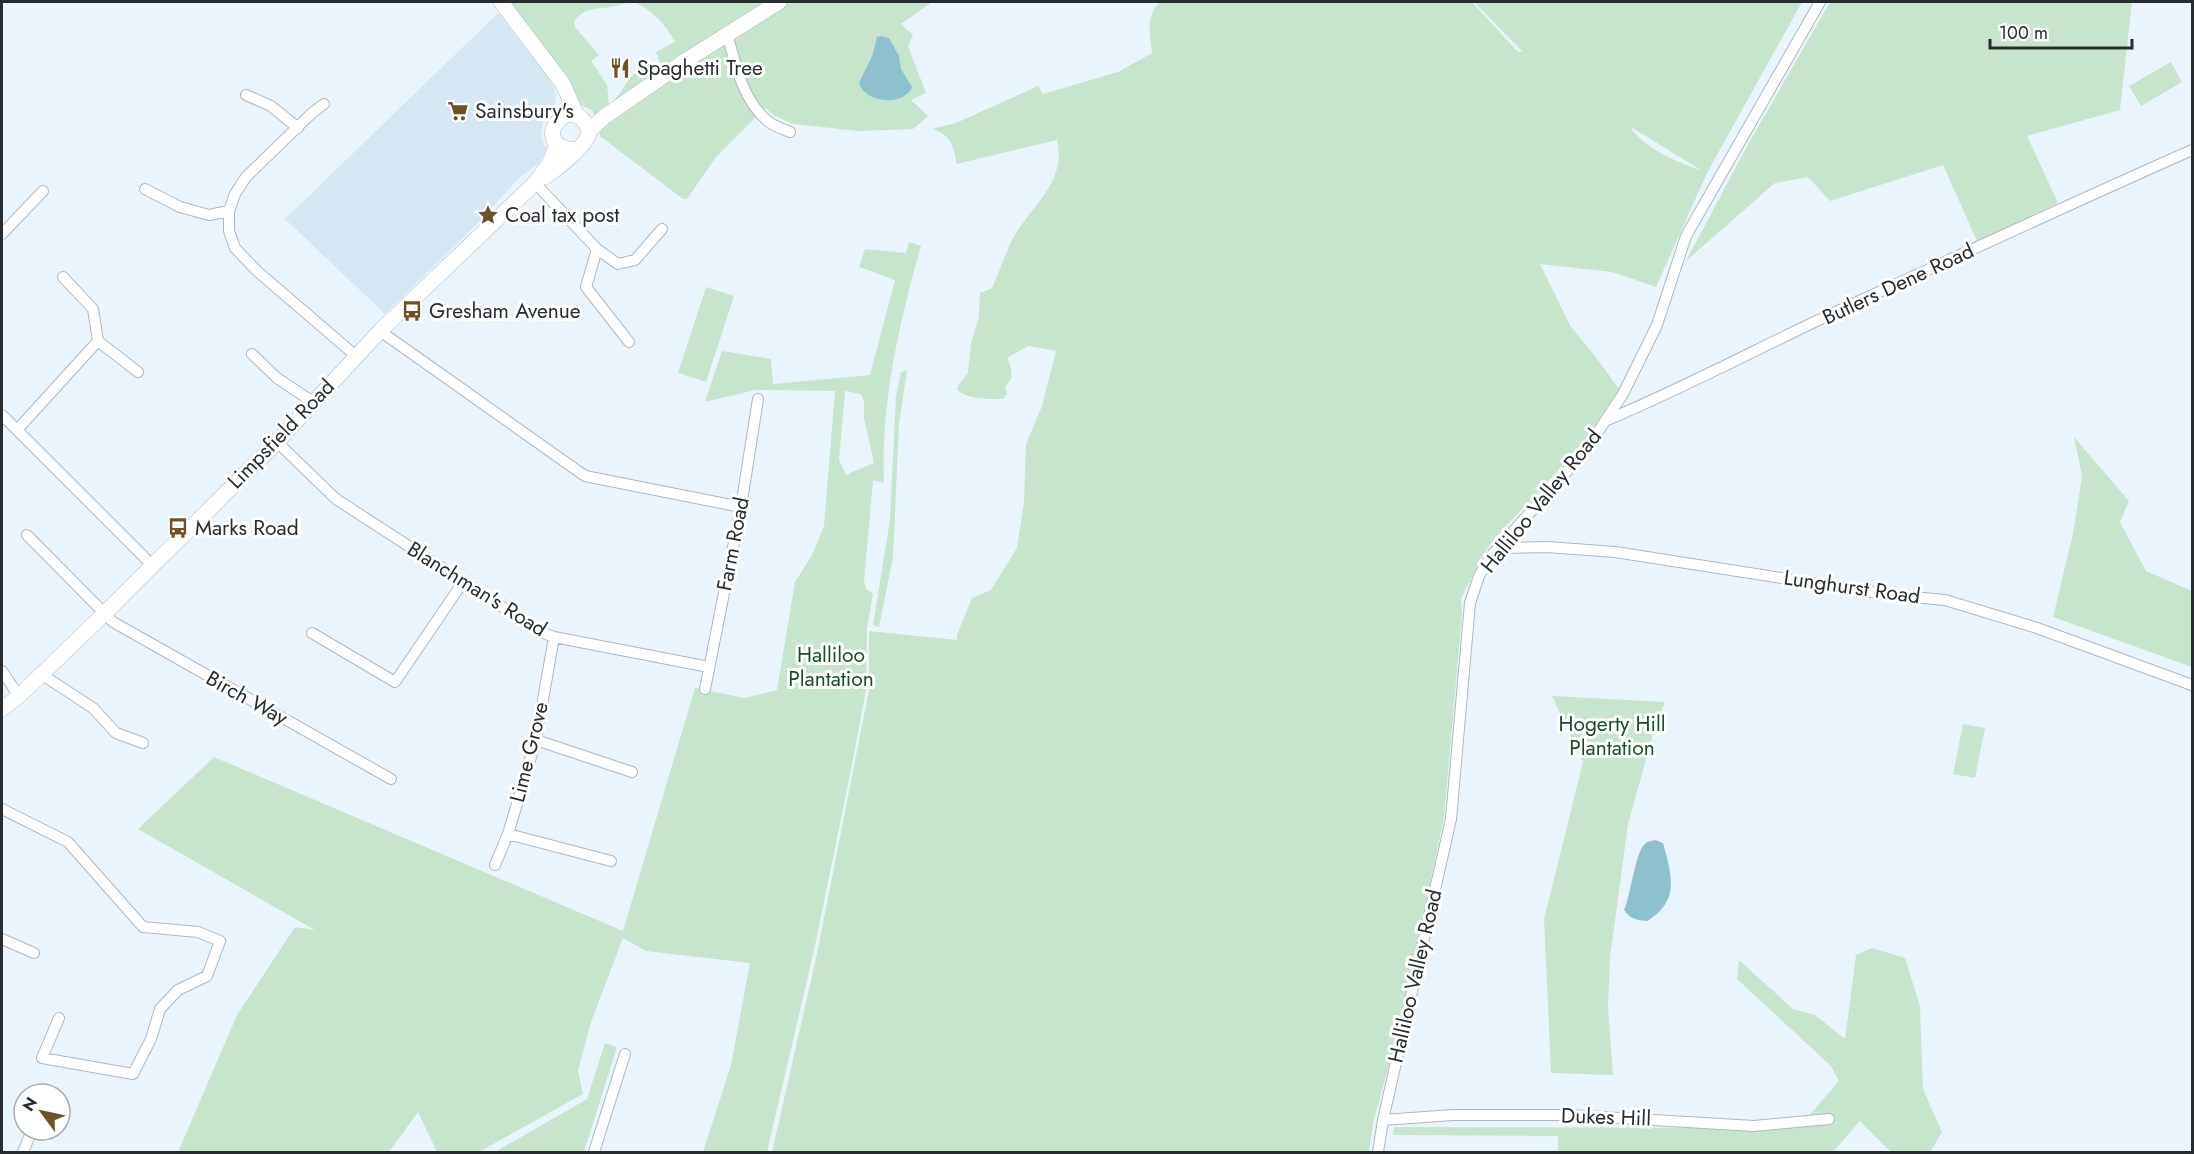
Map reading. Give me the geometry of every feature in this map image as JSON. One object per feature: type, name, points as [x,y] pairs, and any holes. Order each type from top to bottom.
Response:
[{"type":"main road","points":[[501,2],[563,84],[568,98],[578,120],[587,139],[576,150],[565,149],[557,145],[553,137],[556,121],[578,120],[604,117],[727,33],[779,2]]},
{"type":"main road","name":"Limpsfield Road","points":[[2,709],[19,696],[105,613],[277,442],[380,331],[535,183],[549,164],[557,145]]},
{"type":"main road","name":"Limpsfield Road","points":[[535,183],[555,171],[576,150]]},
{"type":"street","name":"Halliloo Valley Road","points":[[1378,1152],[1383,1120],[1451,819],[1470,603],[1479,576],[1499,548],[1586,450],[1623,394],[1657,325],[1686,236],[1820,2]]},
{"type":"street","points":[[727,33],[737,71],[752,103],[769,122],[790,132]]},
{"type":"street","points":[[246,95],[271,106],[298,128]]},
{"type":"street","points":[[324,104],[246,177],[235,194],[229,211],[229,231],[235,248],[257,272],[356,356]]},
{"type":"street","name":"Butlers Dene Road","points":[[1605,421],[1664,396],[1828,316],[2053,212],[2193,150]]},
{"type":"street","points":[[535,183],[597,249],[618,264],[635,260],[662,229]]},
{"type":"street","points":[[145,189],[180,207],[209,215],[229,211]]},
{"type":"street","points":[[2,234],[43,191]]},
{"type":"street","points":[[597,249],[585,287],[629,342]]},
{"type":"street","points":[[63,277],[93,309],[98,341],[138,372]]},
{"type":"street","points":[[380,331],[585,476],[741,507]]},
{"type":"street","points":[[17,430],[98,341]]},
{"type":"street","points":[[252,354],[277,378],[313,402]]},
{"type":"street","name":"Farm Road","points":[[705,689],[741,507],[758,399]]},
{"type":"street","points":[[2,415],[152,565]]},
{"type":"street","name":"Blanchman's Road","points":[[277,442],[331,495],[541,632],[554,637],[709,667]]},
{"type":"street","name":"Birch Way","points":[[27,535],[113,622],[391,779]]},
{"type":"street","name":"Lunghurst Road","points":[[1499,548],[1547,546],[1624,553],[1890,595],[1945,600],[2037,628],[2193,685]]},
{"type":"street","points":[[312,633],[395,682],[463,582]]},
{"type":"street","name":"Lime Grove","points":[[495,865],[508,834],[536,740],[554,637]]},
{"type":"street","points":[[2,671],[19,696]]},
{"type":"street","points":[[41,675],[93,708],[116,733],[143,743]]},
{"type":"street","points":[[536,740],[632,772]]},
{"type":"street","points":[[2,809],[68,842],[143,927],[198,932],[220,941],[207,976],[178,990],[160,1010],[151,1039],[134,1074],[42,1058],[59,1018]]},
{"type":"street","points":[[508,834],[611,861]]},
{"type":"street","points":[[2,939],[34,953]]},
{"type":"street","points":[[594,1152],[625,1054]]},
{"type":"street","name":"Dukes Hill","points":[[1383,1120],[1452,1115],[1569,1115],[1754,1126],[1829,1119]]},
{"type":"shaded area","points":[[498,13],[550,79],[556,93],[555,103],[550,113],[543,117],[541,138],[547,149],[539,163],[519,178],[477,224],[385,314],[285,219]]},
{"type":"green space","points":[[507,2],[627,2],[585,12],[574,22],[575,27],[599,55],[591,61],[607,85],[609,104],[619,95],[636,72],[642,68],[649,74],[661,66],[656,52],[675,42],[658,19],[647,9],[634,2],[932,2],[901,24],[913,35],[908,46],[926,93],[911,100],[928,116],[913,129],[858,131],[793,124],[775,116],[765,108],[716,157],[687,199],[683,199],[600,136],[592,110],[580,105],[569,78]]},
{"type":"green space","points":[[1160,2],[1472,2],[1517,51],[1521,52],[1474,2],[1802,2],[1707,173],[1656,287],[1612,272],[1540,264],[1571,327],[1619,389],[1581,446],[1494,539],[1482,556],[1461,599],[1462,614],[1444,818],[1398,1033],[1373,1123],[1369,1152],[772,1152],[817,954],[869,690],[869,631],[957,640],[972,598],[991,590],[1017,548],[1024,502],[1026,444],[1042,406],[1056,351],[1028,346],[1007,358],[1011,376],[1005,387],[1007,394],[1003,399],[973,397],[957,390],[968,373],[971,343],[979,317],[980,293],[992,288],[1012,240],[1052,181],[1059,155],[1057,140],[957,164],[948,138],[932,129],[956,123],[1038,86],[1043,94],[1118,72],[1152,53],[1150,19]],"holes":[[[1631,127],[1701,170],[1672,159],[1653,148]]]},
{"type":"green space","points":[[1830,2],[2132,2],[2120,110],[2027,136],[2058,203],[1977,241],[1943,165],[1830,201],[1808,177],[1775,183],[1686,261],[1746,148]]},
{"type":"green space","points":[[2171,62],[2182,82],[2141,106],[2129,86]]},
{"type":"green space","name":"Halliloo Plantation","points":[[909,242],[921,246],[893,363],[885,423],[884,483],[873,480],[864,581],[866,589],[873,594],[867,628],[866,690],[814,950],[767,1152],[703,1152],[731,1065],[750,963],[646,951],[623,938],[591,1022],[578,1071],[583,1094],[479,1152],[437,1152],[418,1112],[389,1152],[178,1152],[237,1015],[295,927],[315,930],[138,829],[214,757],[623,931],[695,688],[744,698],[777,690],[795,582],[812,555],[824,526],[835,391],[755,390],[705,402],[722,351],[771,359],[773,384],[870,375],[895,280],[859,267],[865,249],[906,253]],"holes":[[[845,391],[861,394],[874,463],[847,476],[839,460]]]},
{"type":"green space","points":[[706,287],[734,296],[706,382],[678,373]]},
{"type":"green space","points":[[907,370],[899,423],[893,557],[879,627],[873,625],[890,520],[896,397],[901,372]]},
{"type":"green space","points":[[2074,437],[2129,501],[2120,522],[2146,571],[2192,591],[2192,667],[2053,617],[2073,534],[2082,476]]},
{"type":"green space","name":"Hogerty Hill Plantation","points":[[1552,696],[1665,702],[1655,727],[1628,824],[1610,958],[1608,1007],[1613,1075],[1551,1073],[1544,919],[1583,762]]},
{"type":"green space","points":[[1963,724],[1985,728],[1975,778],[1953,774]]},
{"type":"green space","points":[[1872,948],[1905,958],[1920,1006],[1923,1089],[1942,1132],[1930,1152],[1891,1152],[1860,1121],[1833,1152],[1558,1152],[1558,1136],[1393,1135],[1394,1127],[1798,1128],[1839,1081],[1831,1066],[1737,979],[1739,960],[1793,1009],[1815,1015],[1845,1039],[1856,955]]},
{"type":"green space","points":[[605,1043],[617,1047],[584,1152],[495,1152],[587,1099]]},
{"type":"water","points":[[877,37],[889,38],[899,56],[901,69],[912,87],[901,98],[893,100],[869,95],[859,83],[873,54]]},
{"type":"water","points":[[1655,840],[1663,843],[1671,887],[1665,905],[1658,913],[1647,921],[1640,920],[1631,917],[1624,910],[1642,847],[1649,841]]},
{"type":"place","name":"Spaghetti Tree","points":[[620,68]]},
{"type":"place","name":"Sainsbury's","points":[[458,111]]},
{"type":"place","name":"Coal tax post","points":[[488,215]]},
{"type":"place","name":"Gresham Avenue","points":[[412,311]]},
{"type":"place","name":"Marks Road","points":[[178,528]]}]
